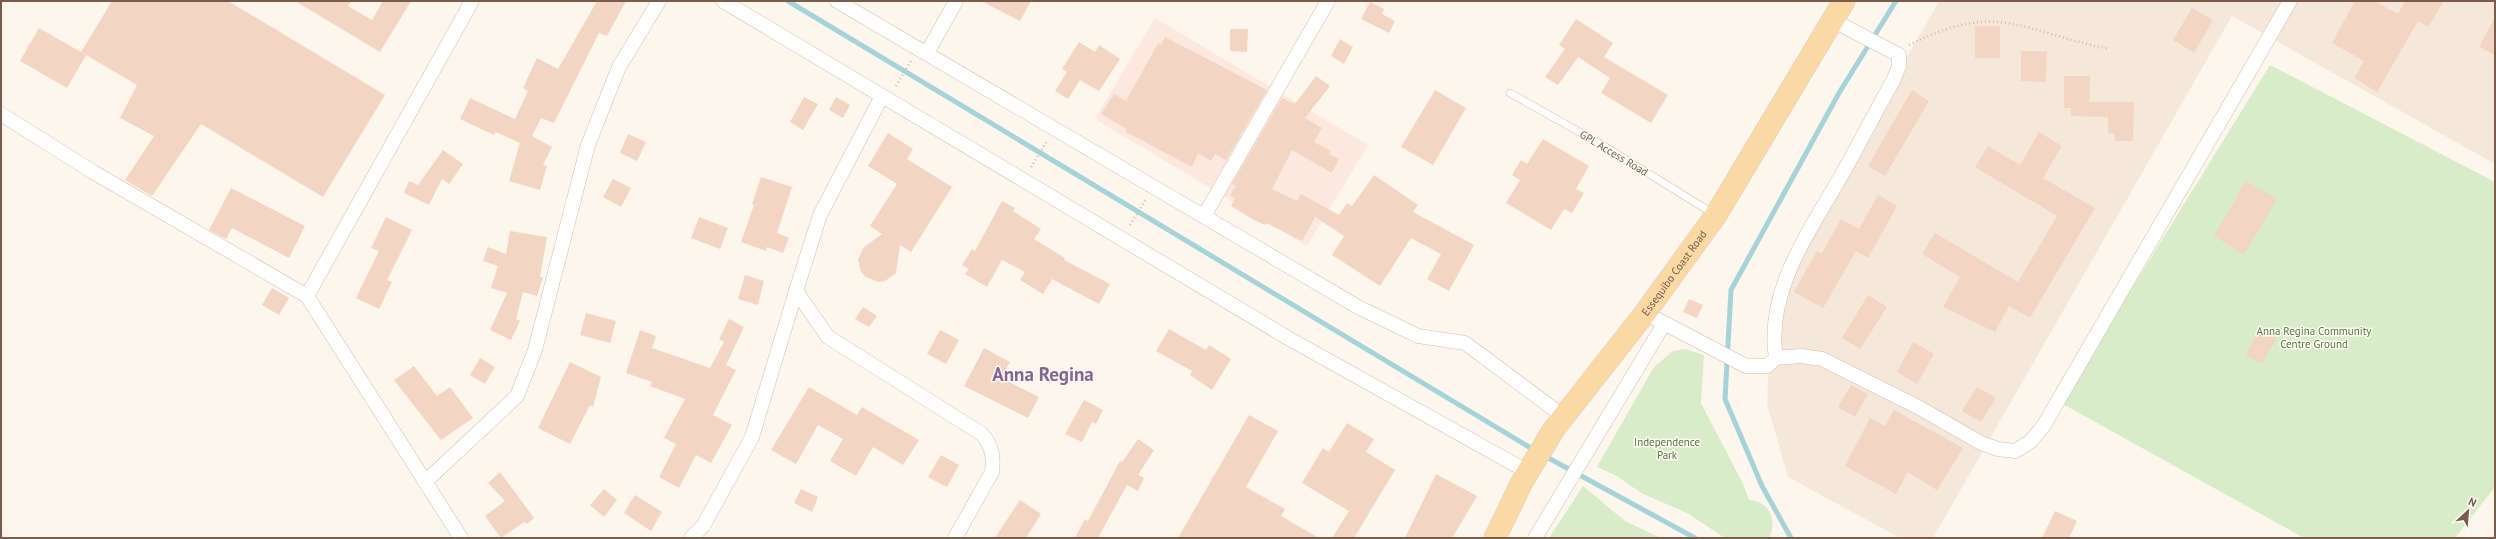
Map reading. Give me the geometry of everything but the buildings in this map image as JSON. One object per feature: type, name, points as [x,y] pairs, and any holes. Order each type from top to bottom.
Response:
[{"type":"main road","name":"Essequibo Coast Road","points":[[1495,538],[1530,467],[1558,422],[1645,313],[1716,215],[1844,1]]},
{"type":"street","points":[[307,296],[472,1]]},
{"type":"street","points":[[425,482],[517,396],[535,350],[588,145],[619,67],[659,1]]},
{"type":"street","points":[[723,1],[1288,338],[1530,467]]},
{"type":"street","points":[[837,1],[1358,307],[1418,336],[1465,343],[1558,422]]},
{"type":"street","points":[[923,51],[956,1]]},
{"type":"street","points":[[1204,216],[1328,1]]},
{"type":"street","points":[[1645,313],[1746,366],[1767,366],[1776,358],[1802,356],[1822,359],[1918,407],[1981,443],[1998,449],[2015,451],[2030,442],[2044,425],[2290,1]]},
{"type":"street","points":[[1776,358],[1774,343],[1775,324],[1779,297],[1787,275],[1810,229],[1894,81],[1899,66],[1898,55],[1832,20]]},
{"type":"street","points":[[691,538],[703,526],[752,437],[820,215],[885,97]]},
{"type":"street","points":[[1,114],[93,172],[307,296],[461,538]]},
{"type":"street","points":[[796,291],[828,337],[982,434],[990,443],[994,461],[992,472],[956,538]]},
{"type":"street","points":[[1535,538],[1664,324]]},
{"type":"lane","name":"GPL Access Road","points":[[1510,93],[1599,143],[1716,215]]},
{"type":"path","points":[[2053,30],[2086,44],[2110,49]]},
{"type":"path","points":[[1898,55],[1922,34]]},
{"type":"path","points":[[885,97],[923,51]]},
{"type":"path","points":[[1023,180],[1055,128]]},
{"type":"path","points":[[1121,238],[1154,187]]},
{"type":"shaded area","points":[[1939,1],[2495,1],[2495,164],[2232,16],[1933,538],[1900,538],[1788,477],[1767,404],[1771,297]]},
{"type":"shaded area","points":[[1155,18],[1368,145],[1307,246],[1095,119]]},
{"type":"green space","name":"Anna Regina Community Centre Ground","points":[[2270,65],[2495,182],[2495,487],[2455,538],[2304,538],[2061,403]]},
{"type":"green space","name":"Independence Park","points":[[1686,349],[1704,355],[1701,403],[1743,484],[1749,500],[1762,504],[1770,513],[1772,518],[1772,531],[1769,538],[1725,538],[1687,513],[1641,493],[1617,476],[1597,467],[1654,367],[1673,351]]},
{"type":"green space","points":[[1583,486],[1625,521],[1661,538],[1549,538]]},
{"type":"waterway","points":[[788,1],[1534,450]]},
{"type":"waterway","points":[[1791,538],[1762,486],[1725,399],[1731,290],[1839,93],[1896,1]]},
{"type":"waterway","points":[[1543,455],[1695,538]]},
{"type":"district","name":"Anna Regina","points":[[1043,374]]}]
